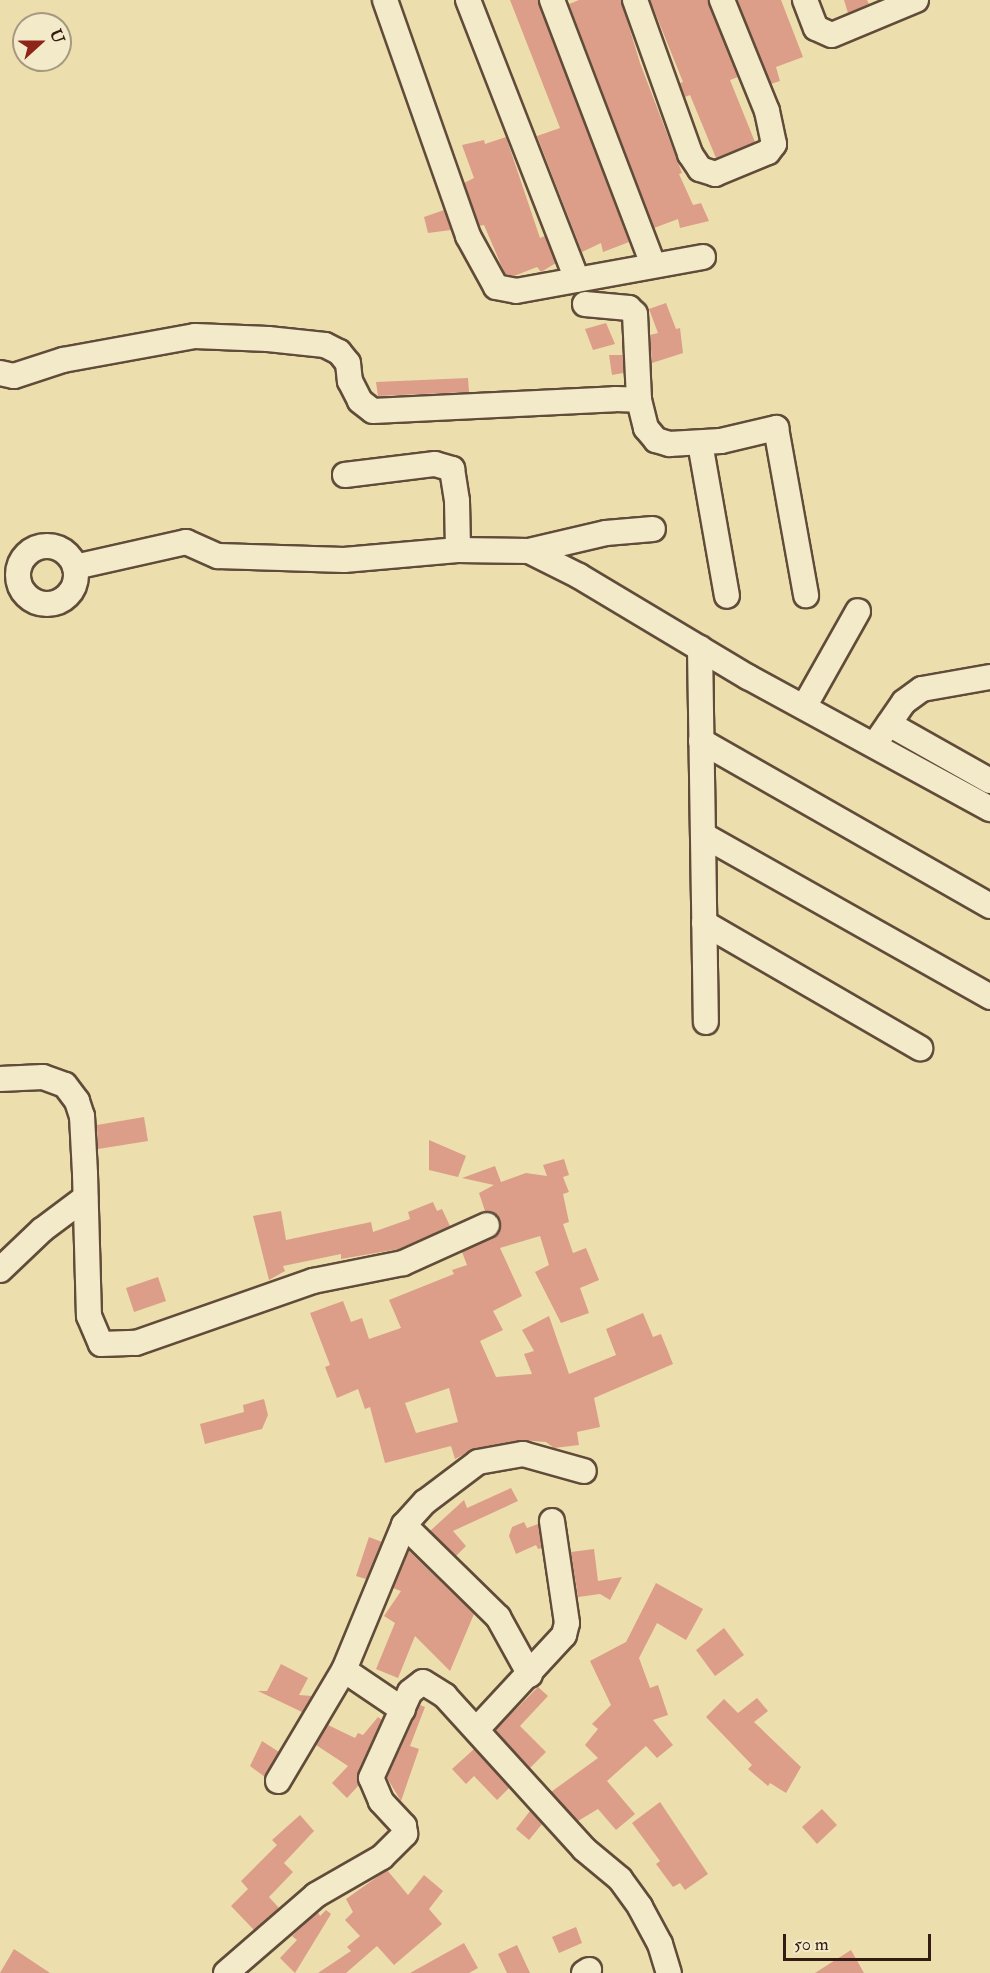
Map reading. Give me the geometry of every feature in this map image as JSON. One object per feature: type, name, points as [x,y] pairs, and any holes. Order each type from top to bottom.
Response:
[{"type":"street","points":[[385,0],[468,236],[496,287],[516,291],[703,257]]},
{"type":"street","points":[[468,0],[577,279]]},
{"type":"street","points":[[552,0],[653,265]]},
{"type":"street","points":[[635,0],[690,154],[700,169],[715,174],[768,152],[774,144],[767,111],[722,0]]},
{"type":"street","points":[[804,0],[816,28],[825,35],[888,5],[916,0]]},
{"type":"street","points":[[585,304],[629,308],[635,314],[639,400],[646,428],[656,440],[669,444],[700,443],[776,428],[806,595]]},
{"type":"street","points":[[0,373],[14,376],[63,360],[195,336],[325,345],[339,352],[348,363],[350,381],[360,401],[373,411],[639,400]]},
{"type":"street","points":[[700,443],[727,596]]},
{"type":"street","points":[[345,475],[435,464],[452,469],[457,501],[458,550]]},
{"type":"street","points":[[75,567],[186,542],[218,556],[321,560],[458,550],[530,551],[606,532],[653,529]]},
{"type":"street","points":[[50,546],[66,553],[75,567],[75,581],[70,593],[58,602],[45,604],[32,600],[9,579],[21,560],[34,549],[50,546]]},
{"type":"street","points":[[530,551],[804,707],[990,809]]},
{"type":"street","points":[[804,707],[858,611]]},
{"type":"street","points":[[700,648],[706,1022]]},
{"type":"street","points":[[875,744],[904,702],[922,689],[990,677]]},
{"type":"street","points":[[889,724],[990,781]]},
{"type":"street","points":[[701,741],[990,906]]},
{"type":"street","points":[[703,835],[990,997]]},
{"type":"street","points":[[704,924],[920,1048]]},
{"type":"street","points":[[0,1079],[43,1077],[65,1085],[73,1094],[82,1116],[89,1316],[101,1344],[115,1346],[313,1281],[403,1263],[487,1225]]},
{"type":"street","points":[[0,1270],[42,1230],[85,1198]]},
{"type":"street","points":[[278,1781],[344,1670],[404,1525],[425,1502],[478,1462],[523,1454],[584,1471]]},
{"type":"street","points":[[477,1729],[530,1675],[564,1635],[567,1623],[552,1521]]},
{"type":"street","points":[[404,1525],[498,1617],[530,1675]]},
{"type":"street","points":[[344,1670],[403,1710]]},
{"type":"street","points":[[226,1973],[316,1895],[382,1857],[405,1834],[404,1826],[381,1801],[370,1778],[414,1686],[423,1682],[445,1696],[584,1849],[620,1879],[640,1906],[660,1944],[669,1973]]},
{"type":"building","points":[[510,0],[538,0],[629,242],[603,252],[601,243],[582,252],[537,136],[560,128]]},
{"type":"building","points":[[579,0],[621,0],[640,63],[682,173],[679,174],[693,205],[701,203],[709,221],[680,228],[678,219],[654,228],[569,4]]},
{"type":"building","points":[[650,0],[708,0],[738,77],[730,80],[755,142],[716,158],[690,95],[685,97],[680,83],[683,82]]},
{"type":"building","points":[[737,0],[781,0],[803,57],[776,67],[780,81],[771,84]]},
{"type":"building","points":[[844,0],[867,0],[869,4],[848,13]]},
{"type":"building","points":[[506,137],[540,238],[545,236],[556,263],[541,272],[537,267],[514,276],[505,274],[484,225],[479,226],[464,183],[474,178],[462,145],[484,140],[485,144]]},
{"type":"building","points":[[444,210],[451,230],[428,233],[424,217]]},
{"type":"building","points":[[666,303],[676,329],[680,328],[683,353],[652,363],[650,335],[658,333],[649,309]]},
{"type":"building","points":[[606,323],[615,344],[593,350],[585,329]]},
{"type":"building","points":[[609,355],[623,355],[623,373],[612,375]]},
{"type":"building","points":[[468,378],[469,392],[378,396],[376,382]]},
{"type":"building","points":[[144,1117],[148,1141],[98,1149],[97,1125]]},
{"type":"building","points":[[429,1140],[466,1156],[458,1177],[429,1170]]},
{"type":"building","points":[[564,1159],[569,1175],[563,1177],[569,1192],[563,1194],[569,1222],[563,1224],[573,1253],[586,1248],[599,1280],[580,1288],[589,1313],[561,1323],[535,1272],[549,1265],[540,1236],[500,1248],[522,1296],[493,1311],[503,1330],[480,1341],[496,1377],[532,1374],[524,1354],[534,1351],[522,1330],[549,1316],[569,1374],[616,1355],[606,1329],[643,1313],[653,1337],[661,1334],[673,1364],[594,1398],[600,1427],[577,1432],[579,1445],[554,1448],[546,1442],[520,1440],[476,1448],[455,1459],[451,1446],[385,1463],[370,1407],[365,1409],[358,1389],[337,1398],[325,1367],[330,1365],[310,1313],[343,1301],[351,1322],[362,1318],[369,1339],[401,1328],[389,1300],[454,1274],[452,1270],[467,1265],[462,1252],[499,1233],[500,1219],[485,1211],[479,1193],[494,1185],[462,1178],[495,1166],[501,1182],[526,1173],[547,1176],[543,1165]],"holes":[[[449,1388],[458,1422],[416,1433],[405,1403]]]},
{"type":"building","points":[[433,1202],[437,1211],[442,1209],[450,1226],[399,1249],[341,1259],[341,1254],[283,1266],[285,1271],[269,1280],[253,1216],[281,1211],[286,1240],[371,1222],[373,1232],[410,1219],[408,1212]]},
{"type":"building","points":[[158,1277],[166,1301],[134,1312],[126,1288]]},
{"type":"building","points":[[264,1399],[268,1415],[262,1429],[205,1444],[200,1424],[244,1412],[243,1405]]},
{"type":"building","points":[[511,1488],[518,1501],[453,1531],[466,1546],[456,1556],[430,1531],[464,1500],[467,1508]]},
{"type":"building","points":[[524,1522],[527,1528],[538,1524],[542,1548],[538,1549],[536,1545],[516,1554],[509,1536],[512,1527]]},
{"type":"building","points":[[369,1537],[382,1542],[366,1579],[356,1576]]},
{"type":"building","points":[[594,1549],[598,1581],[622,1577],[610,1600],[600,1594],[578,1597],[571,1552]]},
{"type":"building","points":[[409,1551],[474,1614],[450,1671],[415,1636],[398,1678],[376,1669],[395,1623],[384,1616],[401,1591],[393,1588]]},
{"type":"building","points":[[656,1583],[703,1609],[686,1640],[657,1623],[639,1658],[650,1688],[658,1685],[668,1715],[653,1720],[673,1745],[657,1758],[646,1746],[607,1781],[635,1814],[616,1830],[598,1809],[578,1821],[551,1792],[598,1758],[585,1745],[598,1729],[592,1724],[611,1705],[590,1661],[626,1642]]},
{"type":"building","points":[[724,1628],[744,1655],[715,1676],[696,1650]]},
{"type":"building","points":[[281,1664],[308,1678],[299,1695],[312,1696],[302,1712],[258,1691],[267,1691]]},
{"type":"building","points":[[538,1687],[548,1696],[520,1726],[546,1752],[530,1768],[495,1730]]},
{"type":"building","points":[[757,1698],[768,1711],[754,1722],[801,1767],[786,1793],[770,1783],[768,1786],[748,1769],[752,1765],[706,1717],[724,1699],[738,1713]]},
{"type":"building","points":[[420,1705],[425,1707],[410,1746],[419,1749],[401,1801],[387,1778]]},
{"type":"building","points":[[378,1717],[382,1720],[358,1772],[359,1785],[347,1798],[332,1783],[348,1766],[316,1745],[328,1725],[355,1738],[358,1733],[363,1735]]},
{"type":"building","points":[[262,1741],[279,1752],[265,1777],[250,1766]]},
{"type":"building","points":[[474,1749],[509,1788],[497,1800],[474,1776],[466,1784],[452,1769]]},
{"type":"building","points":[[660,1802],[708,1874],[685,1890],[680,1883],[673,1887],[656,1864],[660,1861],[632,1823]]},
{"type":"building","points":[[822,1809],[837,1825],[817,1844],[802,1827]]},
{"type":"building","points":[[530,1811],[542,1824],[529,1840],[516,1829]]},
{"type":"building","points":[[300,1815],[314,1831],[284,1863],[293,1872],[269,1897],[279,1908],[254,1930],[231,1906],[248,1889],[241,1881],[277,1845],[272,1840]]},
{"type":"building","points":[[387,1870],[408,1895],[424,1875],[443,1891],[429,1909],[442,1924],[394,1965],[377,1946],[346,1973],[318,1973],[351,1951],[347,1947],[360,1936],[345,1920],[353,1912],[346,1899]]},
{"type":"building","points":[[326,1910],[331,1914],[295,1973],[280,1958],[297,1940],[292,1936],[318,1912],[320,1916]]},
{"type":"building","points":[[576,1927],[582,1943],[559,1953],[552,1937]]},
{"type":"building","points":[[464,1943],[478,1968],[469,1973],[410,1973]]},
{"type":"building","points":[[517,1945],[530,1973],[507,1973],[498,1954]]},
{"type":"building","points":[[14,1949],[50,1973],[0,1973]]},
{"type":"building","points":[[851,1950],[864,1973],[815,1973]]}]
